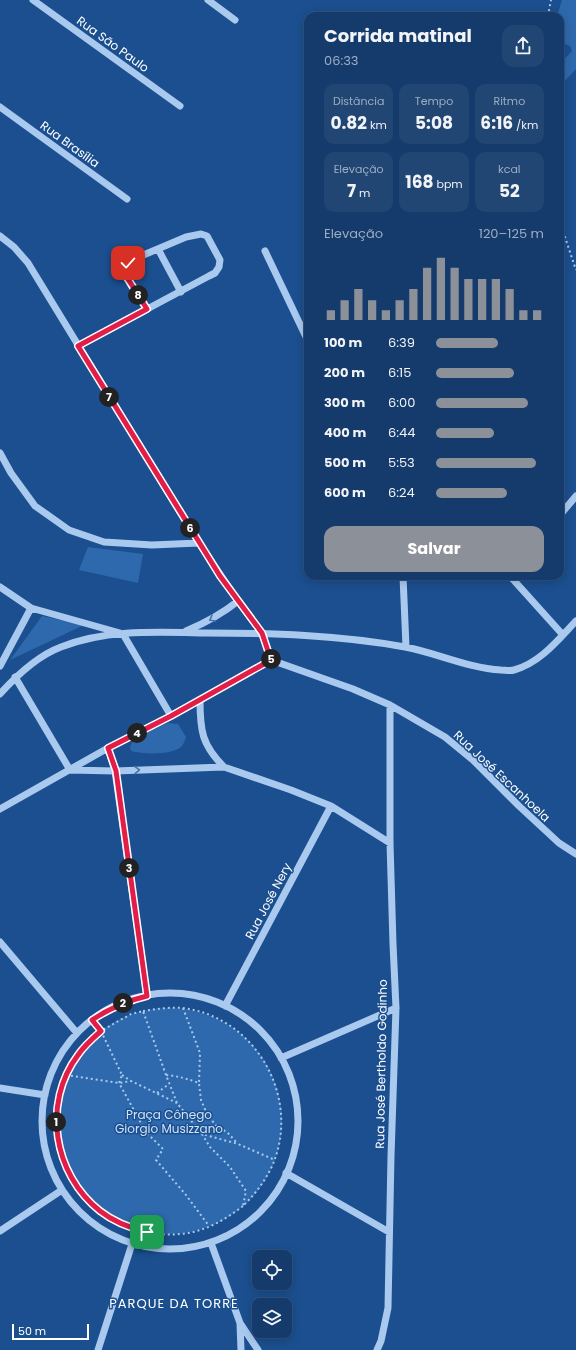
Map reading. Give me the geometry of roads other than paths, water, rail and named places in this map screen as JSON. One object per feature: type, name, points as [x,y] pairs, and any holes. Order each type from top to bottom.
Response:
[{"type":"street","name":"Rua São Paulo","points":[[33,0],[180,106]]},
{"type":"street","points":[[208,0],[235,20]]},
{"type":"street","name":"Rua Brasília","points":[[0,107],[127,199]]},
{"type":"street","points":[[78,346],[181,292],[214,273],[219,267],[220,260],[206,236],[201,234],[186,237],[128,263],[125,268],[126,276],[147,309]]},
{"type":"street","points":[[0,236],[14,247],[28,263],[199,542],[238,601],[262,633],[271,660],[171,716],[108,748],[0,809]]},
{"type":"street","points":[[158,249],[181,292]]},
{"type":"street","points":[[265,251],[304,332]]},
{"type":"street","points":[[0,453],[11,473],[35,506],[69,530],[104,542],[152,545],[199,542]]},
{"type":"street","points":[[564,510],[576,496]]},
{"type":"street","points":[[403,580],[406,647]]},
{"type":"street","points":[[514,580],[563,635]]},
{"type":"street","points":[[0,587],[31,608],[122,634],[171,716]]},
{"type":"street","points":[[184,632],[207,622],[226,611],[238,601]]},
{"type":"street","points":[[0,666],[31,608]]},
{"type":"street","points":[[0,694],[15,677],[36,661],[60,647],[86,639],[122,634],[184,632],[262,633],[332,637],[406,647],[489,669],[512,670],[534,662],[576,621]]},
{"type":"street","name":"Rua José Escanhoela","points":[[271,660],[353,689],[390,705],[446,737],[473,760],[559,843],[576,854]]},
{"type":"street","points":[[15,677],[70,770]]},
{"type":"street","points":[[200,700],[200,716],[205,743],[213,756],[224,766]]},
{"type":"street","name":"Rua José Bertholdo Godinho","points":[[377,1350],[381,1341],[388,1308],[396,1008],[392,944],[390,843],[390,705]]},
{"type":"street","points":[[108,748],[116,771],[147,996]]},
{"type":"street","points":[[70,770],[116,771],[224,766],[292,790],[331,806],[390,843]]},
{"type":"street","name":"Rua José Nery","points":[[225,1006],[331,806]]},
{"type":"street","points":[[0,942],[77,1033]]},
{"type":"street","points":[[163,993],[195,996],[211,1000],[225,1006],[242,1016],[257,1028],[270,1042],[288,1073],[296,1106],[297,1124],[296,1141],[286,1174],[278,1189],[265,1206],[249,1221],[231,1234],[211,1243],[192,1248],[172,1250],[132,1244],[114,1237],[98,1228],[82,1216],[62,1190],[49,1164],[44,1142],[42,1118],[45,1095],[52,1073],[63,1052],[77,1033],[92,1020],[121,1003],[163,993]]},
{"type":"street","points":[[280,1058],[396,1008]]},
{"type":"street","points":[[0,1088],[45,1095]]},
{"type":"street","points":[[286,1174],[389,1232]]},
{"type":"street","points":[[0,1231],[62,1190]]},
{"type":"street","points":[[211,1243],[240,1324],[258,1350]]},
{"type":"street","points":[[98,1350],[132,1244]]},
{"type":"street","points":[[240,1324],[241,1350]]},
{"type":"district","name":"PARQUE DA TORRE","points":[[174,1303]]},
{"type":"park label","name":"Praça Cônego Giorgio Musizzano","points":[[169,1121]]}]
